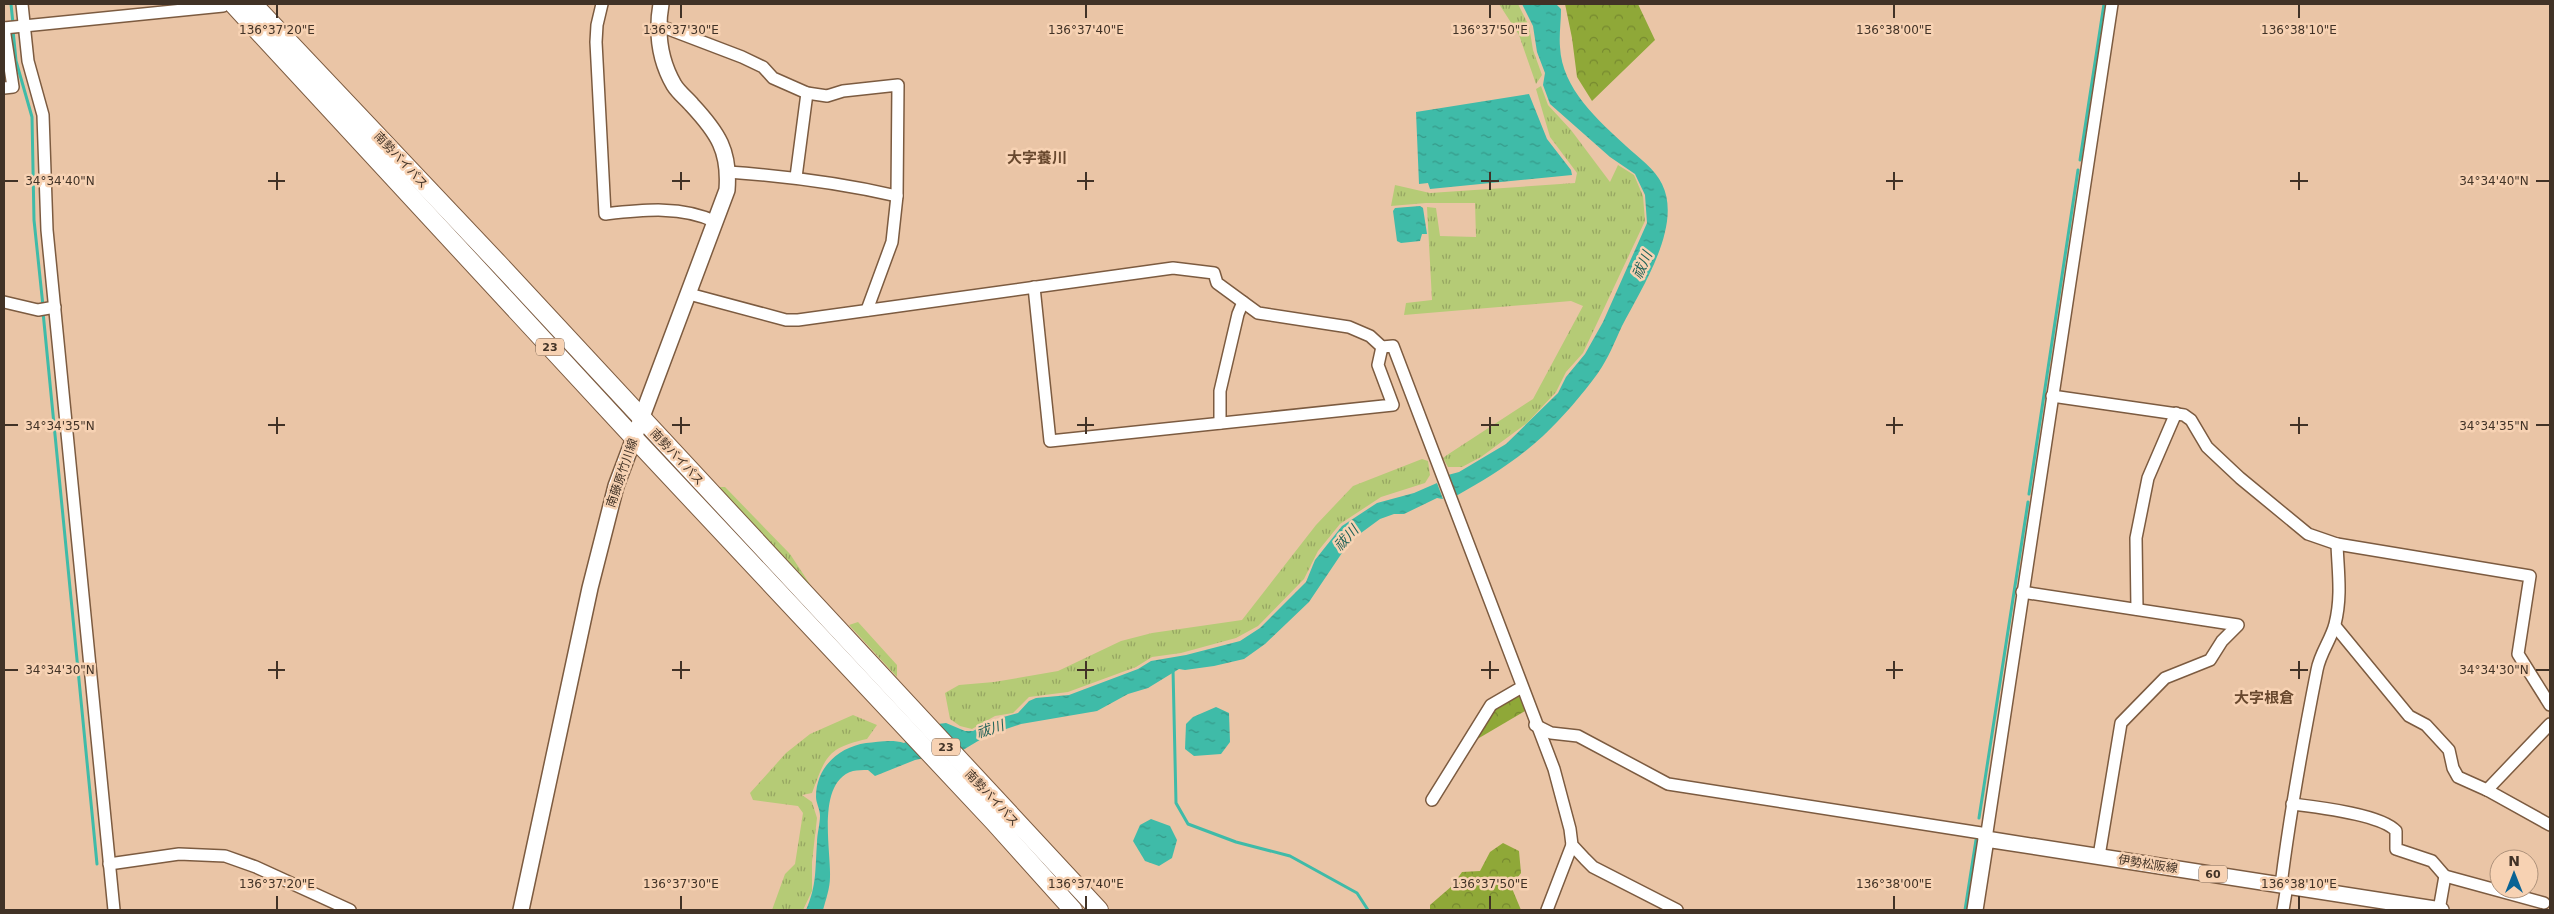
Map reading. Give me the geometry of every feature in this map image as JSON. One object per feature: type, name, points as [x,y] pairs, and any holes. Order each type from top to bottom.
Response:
[{"type":"highway","name":"南勢バイパス","points":[[253,4],[499,264],[640,417],[876,684]]},
{"type":"highway","name":"南勢バイパス","points":[[228,5],[634,438],[876,684],[1001,818],[1099,910]]},
{"type":"highway","name":"南勢バイパス","points":[[1001,818],[1073,910]]},
{"type":"main road","name":"南藤原竹川線","points":[[521,910],[600,544],[616,486],[640,417],[689,294],[727,190],[728,172],[724,149],[714,129],[675,87],[665,67],[660,50],[658,25],[661,4]]},
{"type":"main road","name":"伊勢松阪線","points":[[1986,838],[2440,910]]},
{"type":"main road","points":[[1975,910],[1986,838]]},
{"type":"street","points":[[4,88],[13,87],[12,27],[22,4]]},
{"type":"street","points":[[602,4],[597,25],[596,42],[604,214],[636,210],[677,211],[703,215],[716,222]]},
{"type":"street","points":[[1986,838],[2112,4]]},
{"type":"street","points":[[12,27],[228,5]]},
{"type":"street","points":[[658,25],[742,57],[763,67],[772,78],[807,93],[827,96],[843,91],[898,85],[897,196],[892,242],[867,310]]},
{"type":"street","points":[[12,27],[28,61],[43,115],[47,230],[47,309],[114,910]]},
{"type":"street","points":[[796,177],[807,93]]},
{"type":"street","points":[[728,172],[796,177],[846,184],[897,196]]},
{"type":"street","points":[[689,294],[786,320],[1173,268],[1188,269],[1214,274],[1217,283],[1258,313],[1349,327],[1370,336],[1382,347],[1393,346],[1554,769],[1570,829],[1572,845],[1546,910]]},
{"type":"street","points":[[1034,287],[1050,441],[1393,405],[1378,365],[1382,347]]},
{"type":"street","points":[[4,302],[47,309]]},
{"type":"street","points":[[1220,423],[1220,391],[1243,302]]},
{"type":"street","points":[[2052,396],[2176,413],[2191,420],[2208,447],[2308,534],[2337,544],[2530,576],[2518,654],[2550,705]]},
{"type":"street","points":[[2136,609],[2136,538],[2148,478],[2176,413]]},
{"type":"street","points":[[2283,910],[2292,804],[2318,662],[2335,626],[2341,590],[2337,544]]},
{"type":"street","points":[[2022,592],[2238,625],[2222,641],[2210,660],[2165,678],[2120,723],[2099,856]]},
{"type":"street","points":[[2335,626],[2409,716],[2426,725],[2449,750],[2453,768],[2458,777],[2487,790],[2550,825]]},
{"type":"street","points":[[1432,800],[1491,705],[1522,687]]},
{"type":"street","points":[[2487,790],[2550,724]]},
{"type":"street","points":[[1536,725],[1551,733],[1578,736],[1668,784],[1982,833],[1986,838]]},
{"type":"street","points":[[2292,804],[2332,810],[2371,819],[2393,827],[2396,831],[2396,849],[2432,861],[2446,876],[2545,903]]},
{"type":"street","points":[[1572,845],[1593,867],[1677,910]]},
{"type":"street","points":[[109,864],[179,854],[225,856],[256,867],[350,910]]},
{"type":"street","points":[[2440,910],[2446,876]]},
{"type":"green space","points":[[1499,4],[1518,4],[1529,26],[1533,50],[1542,75],[1536,84],[1519,35]]},
{"type":"green space","points":[[1565,4],[1638,4],[1655,40],[1592,101],[1577,77]]},
{"type":"green space","points":[[1541,86],[1548,105],[1571,130],[1610,182],[1618,165],[1634,175],[1643,196],[1645,221],[1583,353],[1566,372],[1556,392],[1527,423],[1481,457],[1462,467],[1448,467],[1443,458],[1533,399],[1583,306],[1571,301],[1404,315],[1406,303],[1432,300],[1427,207],[1436,208],[1440,236],[1476,237],[1475,203],[1426,203],[1391,206],[1395,185],[1430,193],[1575,183],[1577,173],[1550,137],[1536,89]]},
{"type":"green space","points":[[1422,459],[1428,461],[1430,475],[1425,483],[1381,497],[1340,524],[1318,551],[1304,579],[1258,626],[1236,638],[1181,653],[1152,657],[1136,667],[1068,692],[1029,697],[1013,713],[995,716],[972,729],[960,726],[950,719],[945,693],[959,685],[994,682],[1058,671],[1121,641],[1152,633],[1242,620],[1316,525],[1353,486]]},
{"type":"green space","points":[[719,487],[725,487],[790,554],[817,595]]},
{"type":"green space","points":[[858,622],[897,665],[897,677],[849,625]]},
{"type":"green space","points":[[1520,696],[1525,711],[1474,741],[1495,707]]},
{"type":"green space","points":[[853,715],[877,725],[867,739],[844,746],[830,755],[821,770],[812,793],[802,795],[812,802],[817,818],[812,862],[812,891],[803,910],[772,910],[785,874],[795,864],[803,813],[798,806],[753,800],[750,793],[786,753],[810,734]]},
{"type":"green space","points":[[1503,843],[1519,851],[1521,873],[1511,886],[1521,910],[1430,910],[1430,905],[1452,886],[1462,872],[1480,871],[1490,852]]},
{"type":"water","name":"祓川","points":[[1522,4],[1556,4],[1561,9],[1560,47],[1567,77],[1574,90],[1593,114],[1655,173],[1662,184],[1667,201],[1667,219],[1664,238],[1649,276],[1605,362],[1592,381],[1565,414],[1533,445],[1501,469],[1456,496],[1448,475],[1459,472],[1506,444],[1558,393],[1566,377],[1585,354],[1603,322],[1647,223],[1645,195],[1635,174],[1610,157],[1550,104],[1543,85],[1545,73],[1537,52],[1533,26]]},
{"type":"water","points":[[1529,94],[1547,139],[1571,170],[1572,175],[1430,189],[1428,183],[1419,184],[1416,112]]},
{"type":"water","points":[[1420,206],[1423,208],[1427,234],[1422,234],[1420,241],[1401,243],[1397,241],[1393,211],[1395,208]]},
{"type":"water","name":"祓川","points":[[1437,483],[1443,499],[1437,498],[1404,514],[1394,514],[1380,519],[1350,541],[1309,602],[1265,644],[1244,659],[1214,666],[1185,670],[1179,669],[1148,688],[1128,694],[1097,711],[1021,724],[988,735],[963,750],[915,760],[875,776],[868,770],[860,770],[853,771],[841,778],[834,788],[828,818],[830,877],[827,898],[823,910],[806,910],[815,877],[820,816],[816,799],[817,786],[825,768],[838,754],[856,745],[866,743],[890,741],[904,743],[938,724],[946,723],[965,731],[973,731],[996,719],[1018,713],[1029,701],[1036,698],[1069,695],[1138,669],[1151,661],[1186,655],[1240,641],[1260,628],[1306,582],[1315,560],[1342,526],[1377,503],[1414,493]]},
{"type":"water","points":[[1216,707],[1229,713],[1230,742],[1221,754],[1194,756],[1185,749],[1186,724],[1193,717]]},
{"type":"water","points":[[1151,819],[1170,826],[1177,840],[1172,858],[1159,866],[1145,861],[1133,841],[1140,825]]},
{"type":"waterway","points":[[11,4],[13,24]]},
{"type":"waterway","points":[[2080,160],[2104,4]]},
{"type":"waterway","points":[[13,30],[16,61],[32,117],[34,220],[43,306]]},
{"type":"waterway","points":[[2029,494],[2078,170]]},
{"type":"waterway","points":[[43,312],[97,864]]},
{"type":"waterway","points":[[1979,818],[2028,502]]},
{"type":"waterway","points":[[1173,669],[1176,803],[1188,824],[1236,842],[1290,856],[1357,893],[1368,910]]},
{"type":"waterway","points":[[1965,910],[1976,840]]},
{"type":"district","name":"大字養川","points":[[1037,158]]},
{"type":"district","name":"大字根倉","points":[[2264,698]]}]
